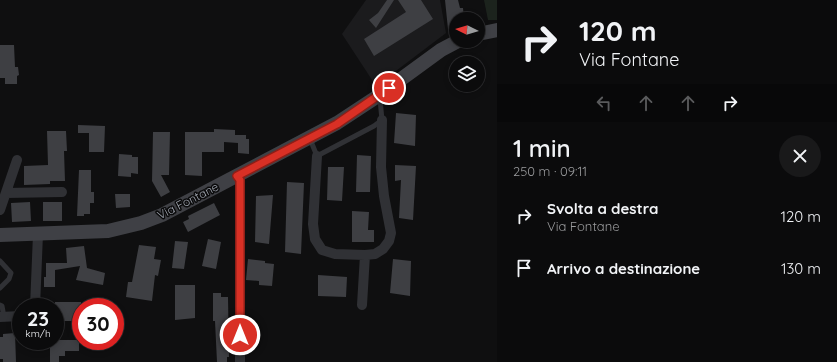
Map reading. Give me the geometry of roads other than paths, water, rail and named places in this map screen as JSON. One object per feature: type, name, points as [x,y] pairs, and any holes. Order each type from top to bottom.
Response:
[{"type":"street","points":[[485,33],[497,30]]},
{"type":"street","name":"Via Fontane","points":[[0,235],[108,231],[141,223],[162,215],[337,124],[449,46]]},
{"type":"street","points":[[317,156],[313,224],[315,239],[322,250],[336,254],[375,254],[383,249],[390,241],[381,166],[382,120]]},
{"type":"street","points":[[0,210],[17,160]]},
{"type":"street","points":[[237,176],[240,180],[240,362]]},
{"type":"street","points":[[6,193],[62,192]]},
{"type":"street","points":[[35,298],[38,234]]},
{"type":"street","points":[[362,305],[365,255]]},
{"type":"street","points":[[2,317],[12,316]]},
{"type":"lane","points":[[309,138],[317,156],[374,126],[382,120],[380,99],[378,96]]},
{"type":"lane","points":[[0,261],[11,273],[9,279],[0,288]]},
{"type":"lane","points":[[0,305],[2,306],[2,317]]}]
